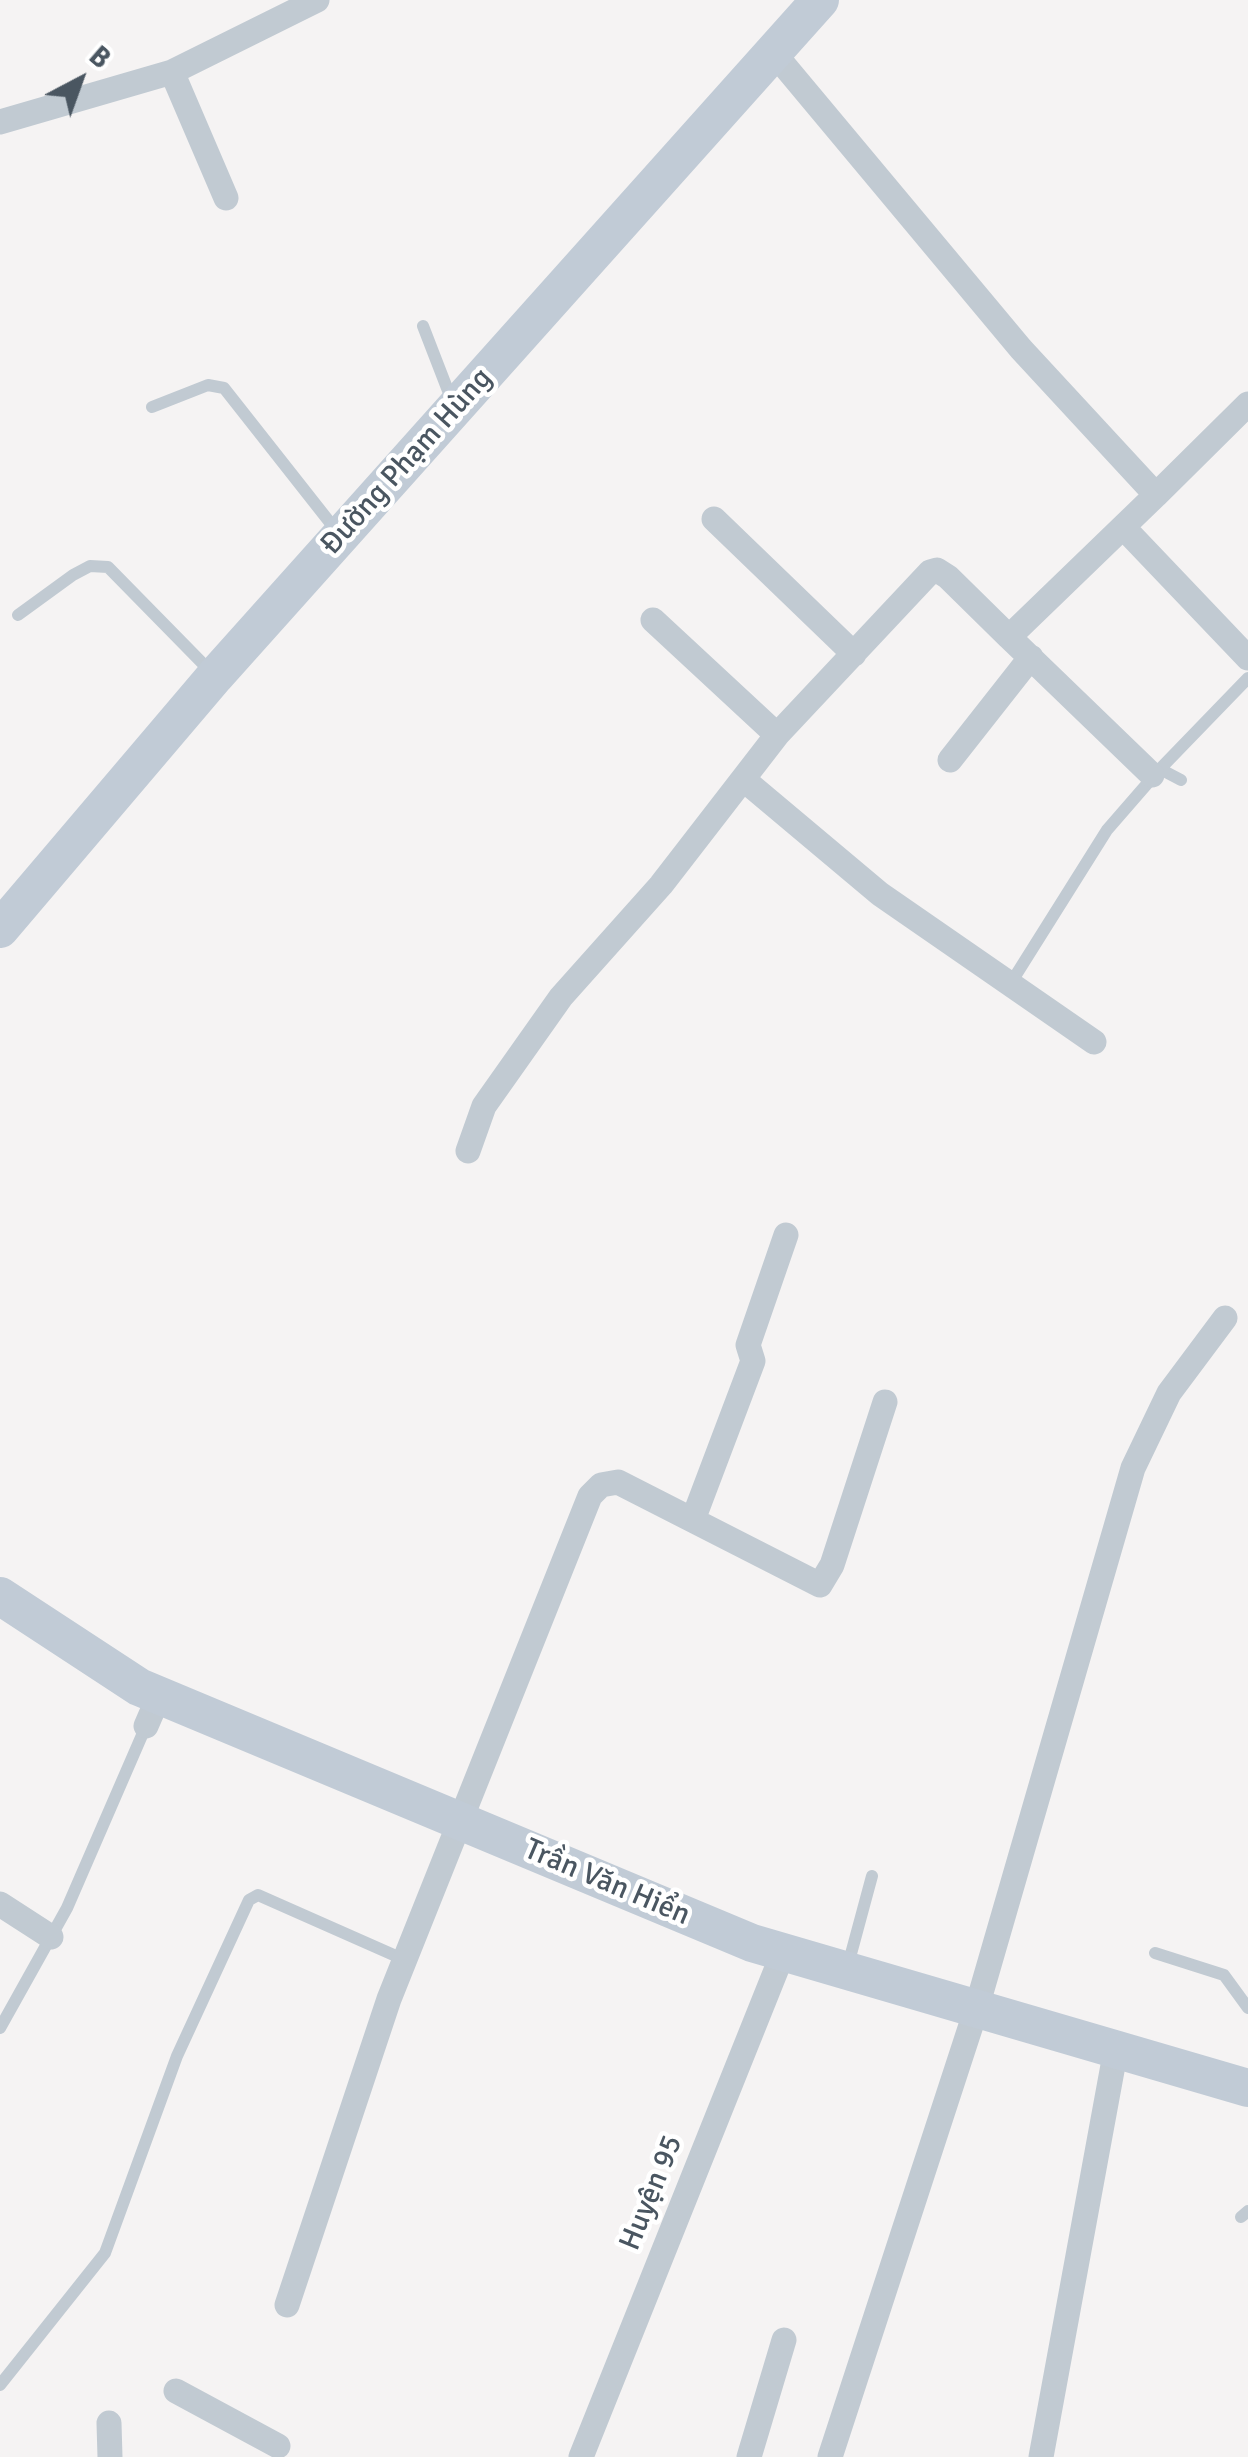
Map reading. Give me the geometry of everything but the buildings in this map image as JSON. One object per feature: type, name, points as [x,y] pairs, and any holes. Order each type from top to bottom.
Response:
[{"type":"street","points":[[0,122],[172,72],[279,10],[317,0]]},
{"type":"street","name":"Đường Phạm Hùng","points":[[3,919],[773,52],[810,4]]},
{"type":"street","points":[[773,52],[1021,349],[1156,495]]},
{"type":"street","points":[[172,72],[226,198]]},
{"type":"street","points":[[1008,637],[1248,404]]},
{"type":"street","points":[[714,519],[854,654]]},
{"type":"street","points":[[1123,526],[1248,658]]},
{"type":"street","points":[[468,1150],[484,1106],[540,1022],[661,885],[776,736],[937,570],[1156,772]]},
{"type":"street","points":[[653,620],[776,736]]},
{"type":"street","points":[[950,760],[1031,658]]},
{"type":"street","points":[[743,779],[880,894],[1094,1042]]},
{"type":"street","points":[[694,1517],[752,1365],[748,1345],[786,1235]]},
{"type":"street","points":[[830,2457],[969,2031],[1133,1468],[1169,1393],[1225,1318]]},
{"type":"street","points":[[287,2305],[405,1960],[590,1496],[601,1485],[618,1482],[694,1517],[814,1584],[825,1582],[885,1402]]},
{"type":"street","name":"Trần Văn Hiển","points":[[0,1596],[152,1712],[457,1835],[784,1953],[846,1971],[969,2031],[1112,2070],[1248,2088]]},
{"type":"street","points":[[0,1904],[51,1936]]},
{"type":"street","name":"Huyện 95","points":[[581,2457],[784,1953]]},
{"type":"street","points":[[1041,2457],[1112,2070]]},
{"type":"street","points":[[749,2457],[784,2340]]},
{"type":"street","points":[[176,2391],[278,2446]]},
{"type":"street","points":[[109,2423],[110,2457]]},
{"type":"lane","points":[[422,326],[455,408]]},
{"type":"lane","points":[[152,407],[208,385],[224,388],[341,536]]},
{"type":"lane","points":[[18,614],[90,566],[108,567],[216,676]]},
{"type":"lane","points":[[1010,986],[1107,830],[1156,772],[1248,678]]},
{"type":"lane","points":[[1156,772],[1181,780]]},
{"type":"lane","points":[[0,2028],[51,1936],[152,1712]]},
{"type":"lane","points":[[846,1971],[872,1876]]},
{"type":"lane","points":[[0,2385],[104,2253],[177,2056],[249,1900],[258,1895],[405,1960]]},
{"type":"lane","points":[[1155,1953],[1224,1975],[1248,2008]]}]
